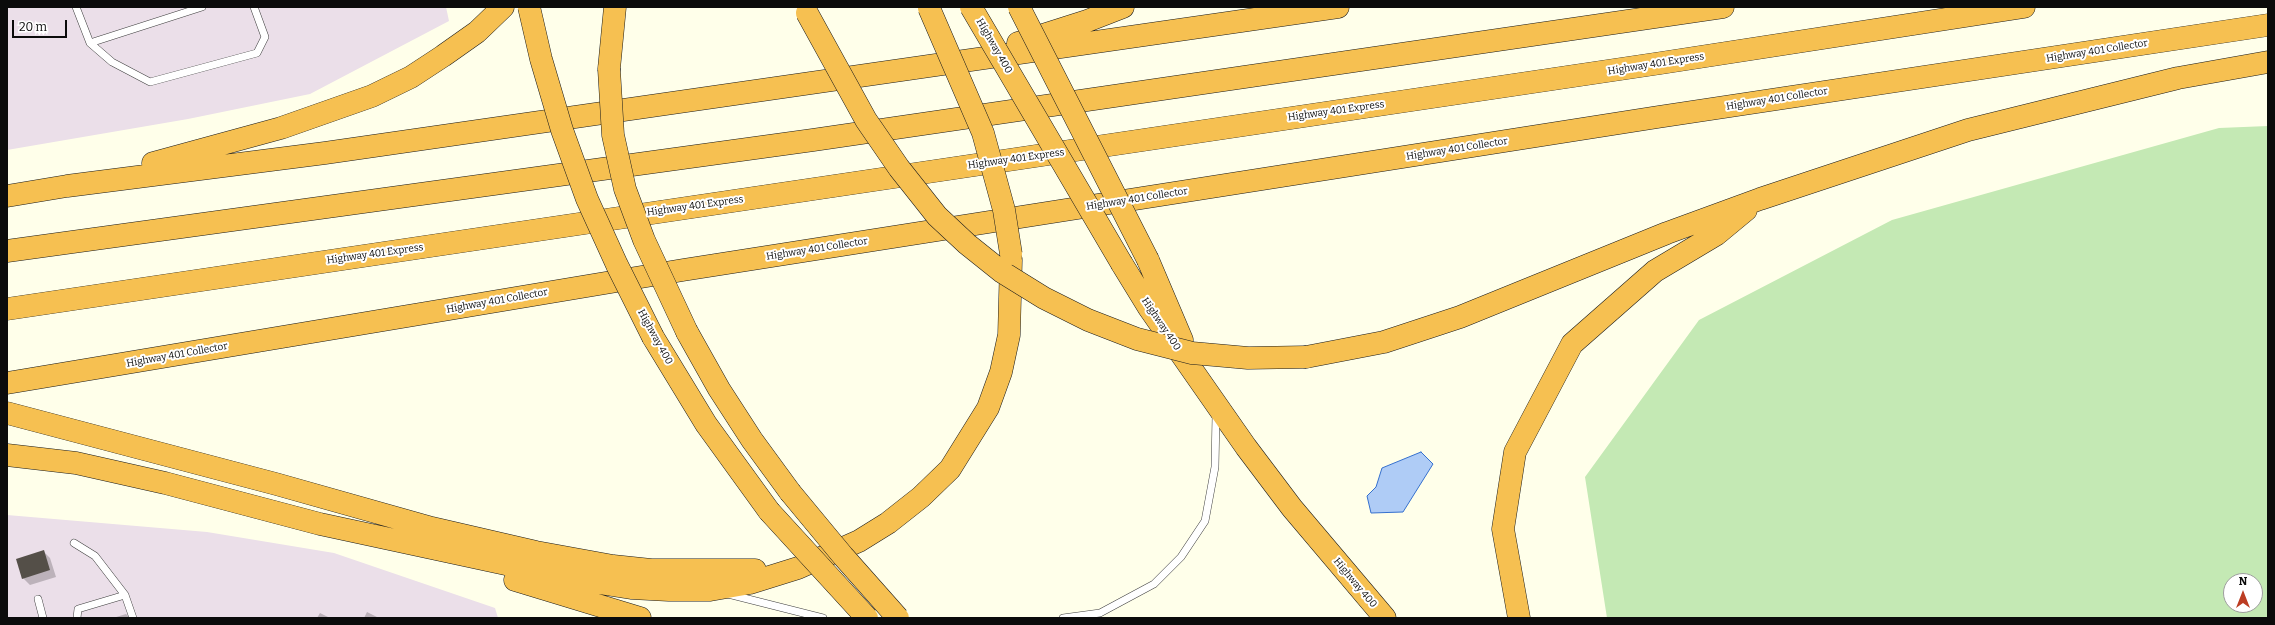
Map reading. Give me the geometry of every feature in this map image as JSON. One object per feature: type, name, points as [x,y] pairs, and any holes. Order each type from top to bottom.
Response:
[{"type":"highway","points":[[67,186],[281,128],[372,96],[411,77],[444,56],[477,32],[503,7]]},
{"type":"highway","name":"Highway 400","points":[[529,7],[541,59],[562,130],[587,199],[617,265],[653,337],[706,424],[769,511],[867,618]]},
{"type":"highway","points":[[616,7],[609,69],[613,135],[625,189],[644,240],[687,332],[719,389],[752,440],[790,492],[843,556],[898,618]]},
{"type":"highway","name":"Highway 400","points":[[971,7],[1149,308],[1216,405],[1292,508],[1384,618]]},
{"type":"highway","points":[[1018,7],[1148,260],[1200,381]]},
{"type":"highway","points":[[925,67],[1009,46],[1087,21],[1123,7]]},
{"type":"highway","points":[[7,196],[67,186],[325,153],[1338,7]]},
{"type":"highway","points":[[7,251],[813,140],[1723,7]]},
{"type":"highway","name":"Highway 401 Express","points":[[7,309],[1661,63],[2024,7]]},
{"type":"highway","points":[[7,455],[76,463],[365,534],[580,580],[631,588],[710,590],[750,582],[798,568],[859,541],[888,523],[922,497],[950,469],[967,445],[988,408],[1001,372],[1008,335],[1012,294],[1011,254],[1004,210],[983,134],[929,8]]},
{"type":"highway","points":[[805,10],[866,120],[899,168],[937,216],[967,244],[1002,272],[1056,304],[1088,320],[1137,339],[1192,353],[1248,358],[1306,357],[1384,342],[1460,317],[1659,236],[1760,199],[1968,130],[2178,78],[2268,62]]},
{"type":"highway","name":"Highway 401 Collector","points":[[7,383],[715,265],[1658,117],[2268,25]]},
{"type":"highway","points":[[1518,618],[1503,529],[1514,452],[1572,344],[1656,271],[1716,234],[1760,199]]},
{"type":"highway","points":[[7,413],[276,484],[432,528],[570,559],[651,570],[744,571],[798,568]]},
{"type":"highway","points":[[365,534],[640,618]]},
{"type":"lane","points":[[76,7],[90,43],[112,62],[150,82],[257,53],[265,37],[254,7]]},
{"type":"lane","points":[[90,43],[202,7]]},
{"type":"lane","points":[[1063,618],[1100,613],[1154,584],[1182,557],[1205,521],[1215,467],[1216,405]]},
{"type":"lane","points":[[74,543],[95,556],[125,595],[133,618]]},
{"type":"lane","points":[[710,590],[823,618]]},
{"type":"lane","points":[[77,618],[78,610],[125,595]]},
{"type":"lane","points":[[38,599],[43,618]]},
{"type":"shaded area","points":[[7,7],[446,7],[449,21],[310,94],[188,119],[7,150]]},
{"type":"shaded area","points":[[7,515],[207,532],[334,553],[495,608],[498,618],[7,618]]},
{"type":"green space","points":[[2268,126],[2268,618],[1607,618],[1585,477],[1699,320],[1892,220],[2219,128]]},
{"type":"water","points":[[1421,452],[1433,464],[1403,512],[1371,513],[1367,496],[1376,487],[1382,468]]},
{"type":"building","points":[[44,550],[50,570],[22,579],[16,559]]}]
